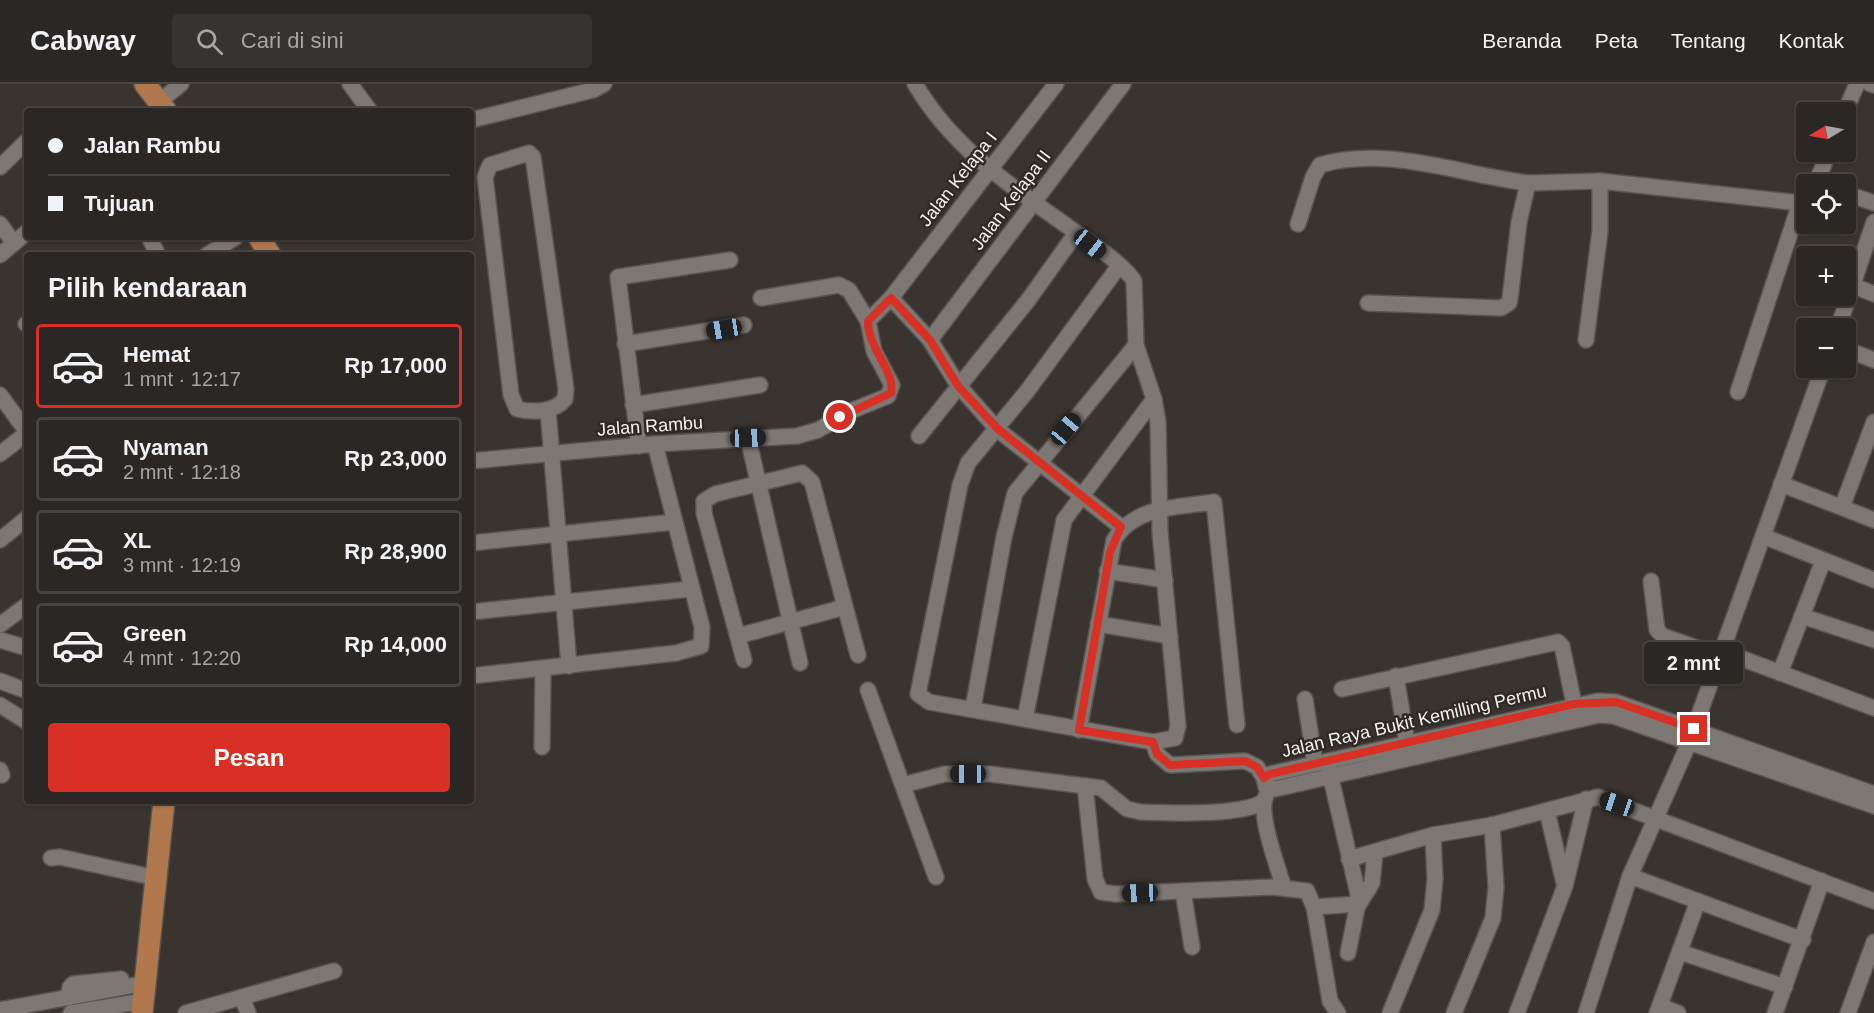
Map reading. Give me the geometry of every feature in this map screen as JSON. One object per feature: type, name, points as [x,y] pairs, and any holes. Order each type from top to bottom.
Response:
[{"type":"highway","points":[[145,84],[162,107]]},
{"type":"highway","points":[[144,993],[164,804]]},
{"type":"street","points":[[162,107],[181,84]]},
{"type":"street","points":[[350,84],[368,108]]},
{"type":"street","points":[[474,119],[593,90],[604,84]]},
{"type":"street","points":[[915,84],[956,140],[989,170],[1077,232],[1131,275],[1136,289],[1136,345],[1154,399],[1159,438],[1160,510],[1178,732],[1172,740],[1153,742],[1079,730],[973,708],[928,702],[918,694],[962,479],[968,463],[998,429],[1119,266]]},
{"type":"street","name":"Jalan Kelapa I","points":[[891,298],[1056,84]]},
{"type":"street","name":"Jalan Kelapa II","points":[[930,340],[1123,84]]},
{"type":"street","points":[[1849,102],[1857,84]]},
{"type":"street","points":[[0,167],[24,144]]},
{"type":"street","points":[[526,153],[533,157],[566,388],[562,403],[548,410],[525,411],[517,409],[513,404],[485,177],[490,165],[526,153]]},
{"type":"street","points":[[1298,224],[1313,177],[1320,165],[1334,161],[1380,159],[1455,168],[1494,179],[1528,183],[1600,181],[1796,189]]},
{"type":"street","points":[[1586,340],[1600,231],[1600,181]]},
{"type":"street","points":[[1368,303],[1501,308],[1506,305],[1510,299],[1519,222],[1528,183]]},
{"type":"street","points":[[1856,197],[1874,203]]},
{"type":"street","points":[[1856,280],[1874,222]]},
{"type":"street","points":[[0,224],[14,243]]},
{"type":"street","points":[[919,436],[1029,299],[1077,232]]},
{"type":"street","points":[[1738,392],[1796,232]]},
{"type":"street","points":[[0,255],[24,235]]},
{"type":"street","points":[[212,252],[231,240]]},
{"type":"street","points":[[639,446],[618,277],[730,260]]},
{"type":"street","points":[[761,298],[839,285],[849,290],[868,321],[891,298],[930,340],[958,386],[998,429],[1121,527]]},
{"type":"street","points":[[1856,287],[1874,294]]},
{"type":"street","name":"Jalan Rambu","points":[[474,461],[553,452],[808,434],[891,393],[892,385],[870,338],[868,321]]},
{"type":"street","points":[[625,344],[744,326]]},
{"type":"street","points":[[973,708],[1004,537],[1015,493],[1038,462],[1136,345]]},
{"type":"street","points":[[1856,354],[1874,360]]},
{"type":"street","points":[[1586,1013],[1630,876],[1654,817],[1692,736],[1819,378]]},
{"type":"street","points":[[633,405],[760,385]]},
{"type":"street","points":[[0,395],[24,429]]},
{"type":"street","points":[[1025,719],[1064,520],[1154,399]]},
{"type":"street","points":[[548,410],[569,666]]},
{"type":"street","points":[[1842,507],[1874,420]]},
{"type":"street","points":[[0,454],[24,435]]},
{"type":"street","points":[[748,438],[800,663]]},
{"type":"street","points":[[474,676],[676,653],[701,646],[702,627],[690,589],[655,444]]},
{"type":"street","points":[[744,660],[703,505],[708,496],[797,473],[808,476],[812,482],[858,655]]},
{"type":"street","points":[[1781,484],[1874,520]]},
{"type":"street","points":[[1079,730],[1107,571],[1114,540],[1121,527],[1147,513],[1214,502],[1237,725]]},
{"type":"street","points":[[0,540],[24,520]]},
{"type":"street","points":[[474,543],[674,522]]},
{"type":"street","points":[[1763,536],[1823,561],[1873,577]]},
{"type":"street","points":[[1780,673],[1823,561]]},
{"type":"street","points":[[1107,571],[1165,580]]},
{"type":"street","points":[[1651,581],[1657,630],[1663,636],[1780,673],[1874,708]]},
{"type":"street","points":[[474,612],[690,589]]},
{"type":"street","points":[[0,625],[24,607]]},
{"type":"street","points":[[738,636],[845,607]]},
{"type":"street","points":[[1802,616],[1874,640]]},
{"type":"street","points":[[1098,624],[1170,636]]},
{"type":"street","points":[[0,639],[24,647]]},
{"type":"street","points":[[1342,689],[1558,642],[1562,646],[1574,704]]},
{"type":"street","points":[[542,747],[543,669]]},
{"type":"street","points":[[1396,676],[1407,742]]},
{"type":"street","points":[[0,681],[24,690]]},
{"type":"street","points":[[868,690],[936,877]]},
{"type":"street","points":[[1305,699],[1320,763],[1331,778],[1358,890],[1359,904],[1347,953]]},
{"type":"street","name":"Jalan Raya Bukit Kemilling Permu","points":[[1874,794],[1692,736],[1599,714],[1331,778],[1266,789],[1270,774],[1574,704],[1616,702],[1692,736],[1874,807]]},
{"type":"street","points":[[0,705],[24,720]]},
{"type":"street","points":[[1153,742],[1157,754],[1170,765],[1245,761],[1257,767],[1266,789],[1263,817],[1284,888]]},
{"type":"street","points":[[903,785],[945,774],[979,774],[1106,790],[1127,809],[1142,812],[1238,811],[1255,807],[1266,789]]},
{"type":"street","points":[[1085,786],[1098,890],[1116,894],[1284,888],[1307,891],[1314,907],[1328,995],[1331,1006],[1338,1013]]},
{"type":"street","points":[[1349,859],[1433,835],[1492,825],[1598,797],[1874,901]]},
{"type":"street","points":[[1516,1013],[1565,886],[1586,799]]},
{"type":"street","points":[[1547,811],[1565,886]]},
{"type":"street","points":[[1454,1013],[1493,918],[1496,887],[1492,825]]},
{"type":"street","points":[[1390,1013],[1432,910],[1436,879],[1433,835]]},
{"type":"street","points":[[1359,904],[1372,883],[1375,852]]},
{"type":"street","points":[[51,858],[60,856],[156,878]]},
{"type":"street","points":[[1630,876],[1803,940]]},
{"type":"street","points":[[1775,1013],[1803,940],[1822,881]]},
{"type":"street","points":[[1183,891],[1191,946]]},
{"type":"street","points":[[1678,1013],[1659,1010],[1698,901]]},
{"type":"street","points":[[1314,907],[1359,904]]},
{"type":"street","points":[[1848,1013],[1874,942]]},
{"type":"street","points":[[1680,952],[1785,987]]},
{"type":"street","points":[[186,1013],[334,971]]},
{"type":"street","points":[[64,1006],[73,984],[144,993]]},
{"type":"street","points":[[0,1010],[64,1006],[144,993]]},
{"type":"street","points":[[242,997],[248,1013]]},
{"type":"route","points":[[840,417],[891,393],[892,385],[874,351],[868,329],[868,321],[891,298],[930,340],[958,386],[998,429],[1121,527],[1110,552],[1079,730],[1153,742],[1157,754],[1170,765],[1245,761],[1257,767],[1264,778],[1270,774],[1315,763],[1574,704],[1598,701],[1616,702],[1694,729]]}]
